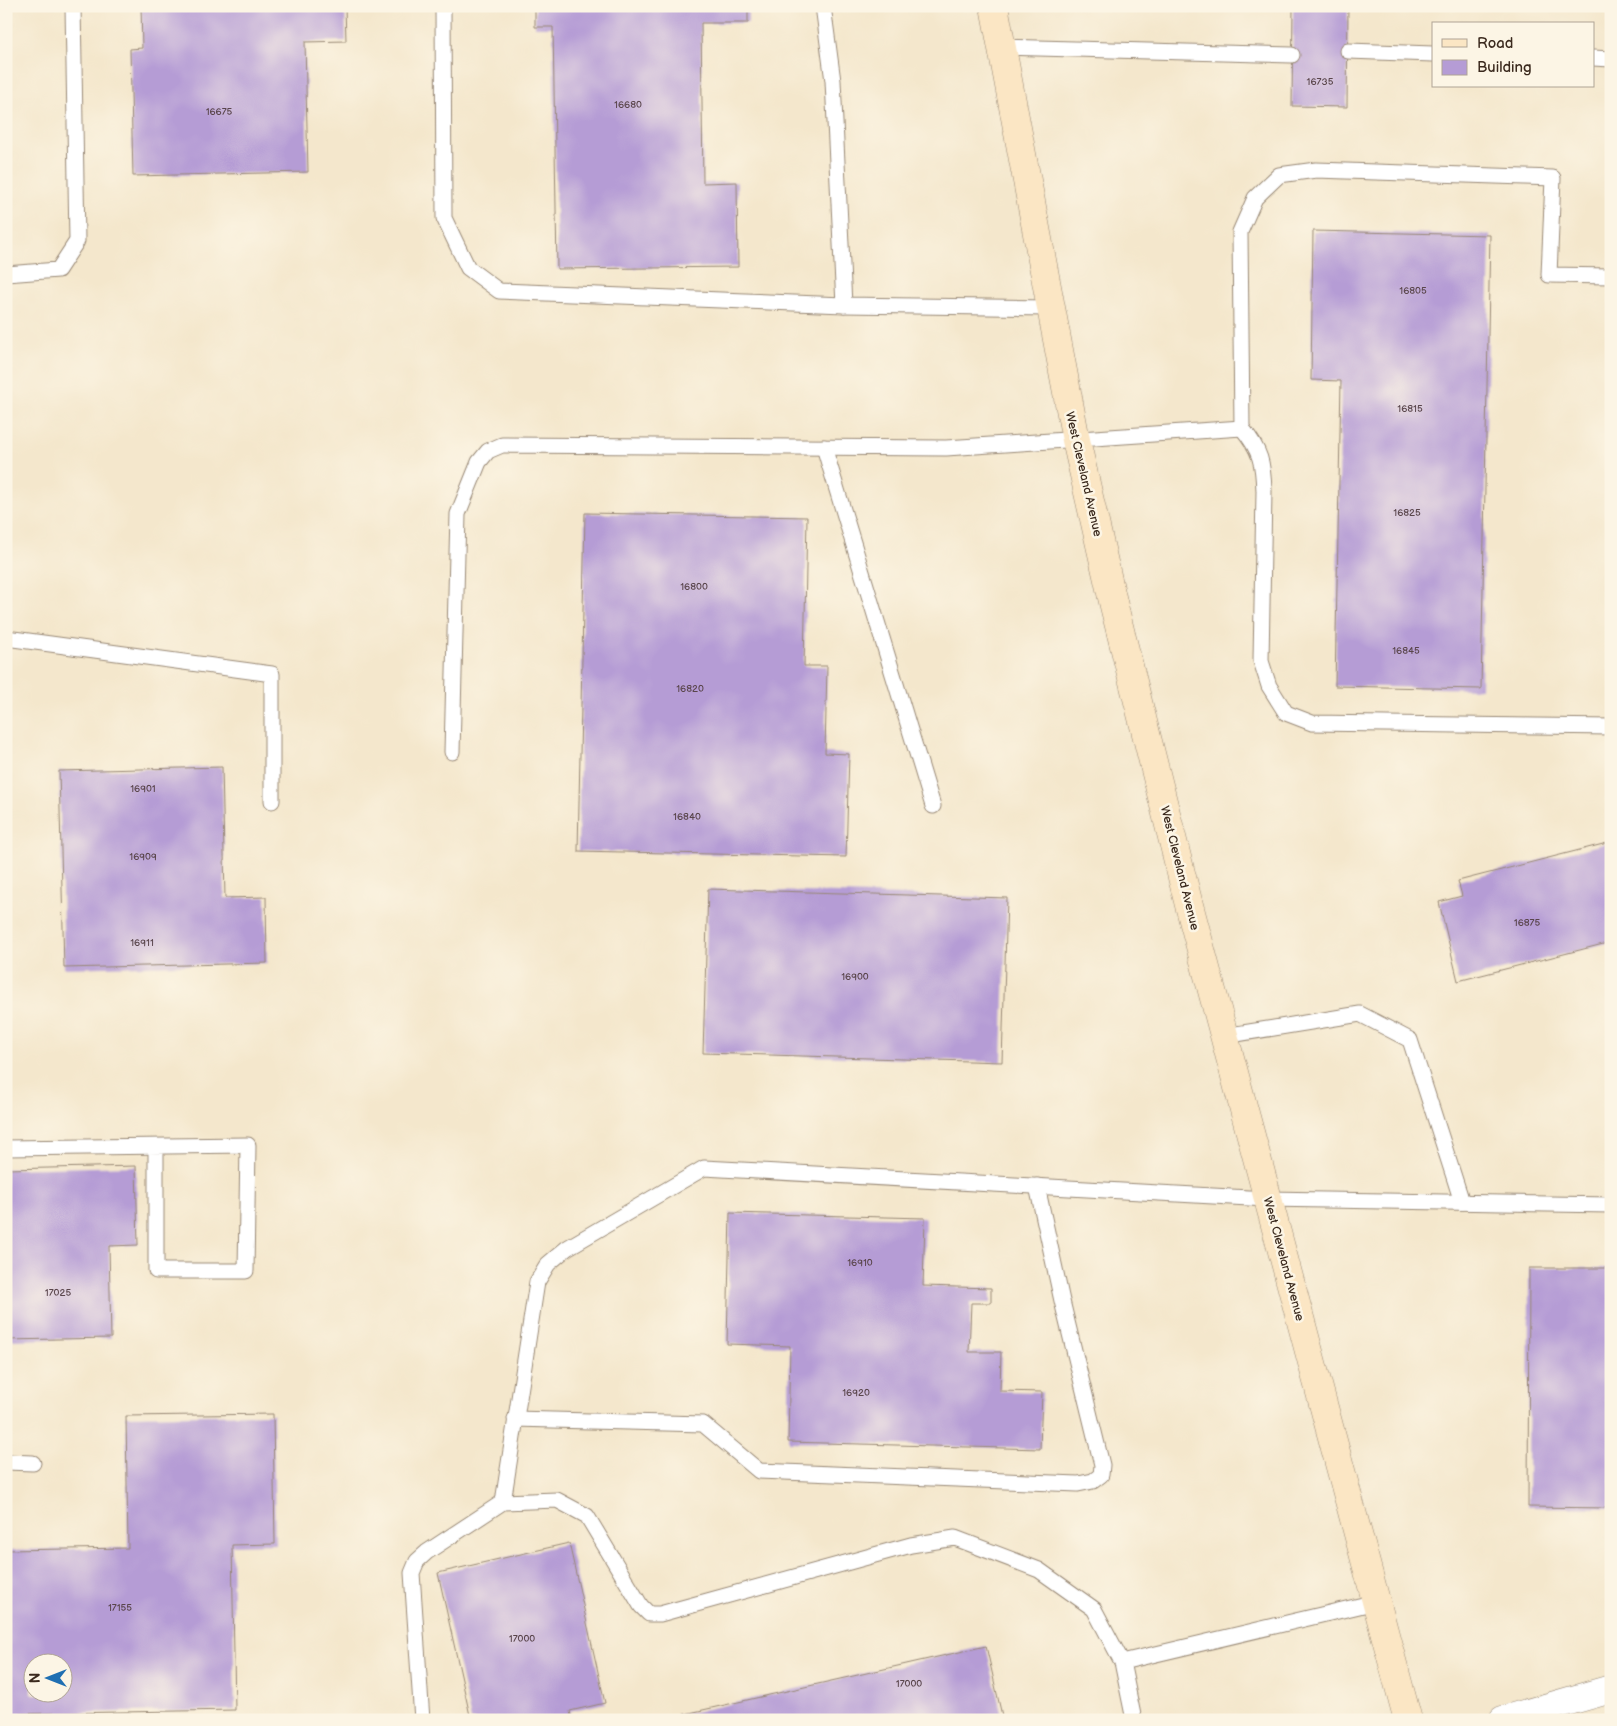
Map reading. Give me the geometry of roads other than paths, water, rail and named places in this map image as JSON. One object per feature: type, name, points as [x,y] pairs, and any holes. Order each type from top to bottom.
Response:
[{"type":"main road","name":"West Cleveland Avenue","points":[[994,6],[1076,440],[1121,635],[1186,896],[1408,1720]]},
{"type":"street","points":[[1503,1720],[1611,1689]]},
{"type":"lane","points":[[6,274],[58,270],[77,240],[73,6]]},
{"type":"lane","points":[[443,6],[444,218],[468,268],[499,291],[844,305],[1050,308]]},
{"type":"lane","points":[[824,6],[833,81],[844,305]]},
{"type":"lane","points":[[1001,46],[1292,55]]},
{"type":"lane","points":[[1348,51],[1432,54]]},
{"type":"lane","points":[[1594,58],[1611,59]]},
{"type":"lane","points":[[1611,276],[1549,275],[1553,178],[1316,170],[1279,174],[1255,198],[1240,232],[1242,428],[1254,442],[1263,464],[1261,661],[1269,686],[1286,713],[1312,723],[1611,727]]},
{"type":"lane","points":[[452,752],[458,514],[479,462],[488,452],[502,445],[946,448],[1242,428]]},
{"type":"lane","points":[[824,447],[933,806]]},
{"type":"lane","points":[[6,638],[272,674],[272,801]]},
{"type":"lane","points":[[1224,1036],[1360,1014],[1410,1040],[1462,1202]]},
{"type":"lane","points":[[6,1148],[248,1146],[246,1271],[156,1271],[156,1147]]},
{"type":"lane","points":[[503,1502],[536,1282],[548,1264],[567,1248],[704,1168],[1267,1199],[1611,1204]]},
{"type":"lane","points":[[515,1419],[703,1424],[760,1471],[1078,1484],[1093,1481],[1101,1475],[1102,1465],[1062,1301],[1037,1186]]},
{"type":"lane","points":[[6,1462],[33,1463]]},
{"type":"lane","points":[[422,1720],[412,1573],[416,1561],[426,1552],[503,1502],[557,1500],[587,1516],[641,1606],[650,1614],[660,1614],[911,1545],[955,1538],[1038,1570],[1094,1609],[1122,1662],[1134,1720]]},
{"type":"lane","points":[[1122,1662],[1376,1602]]}]
